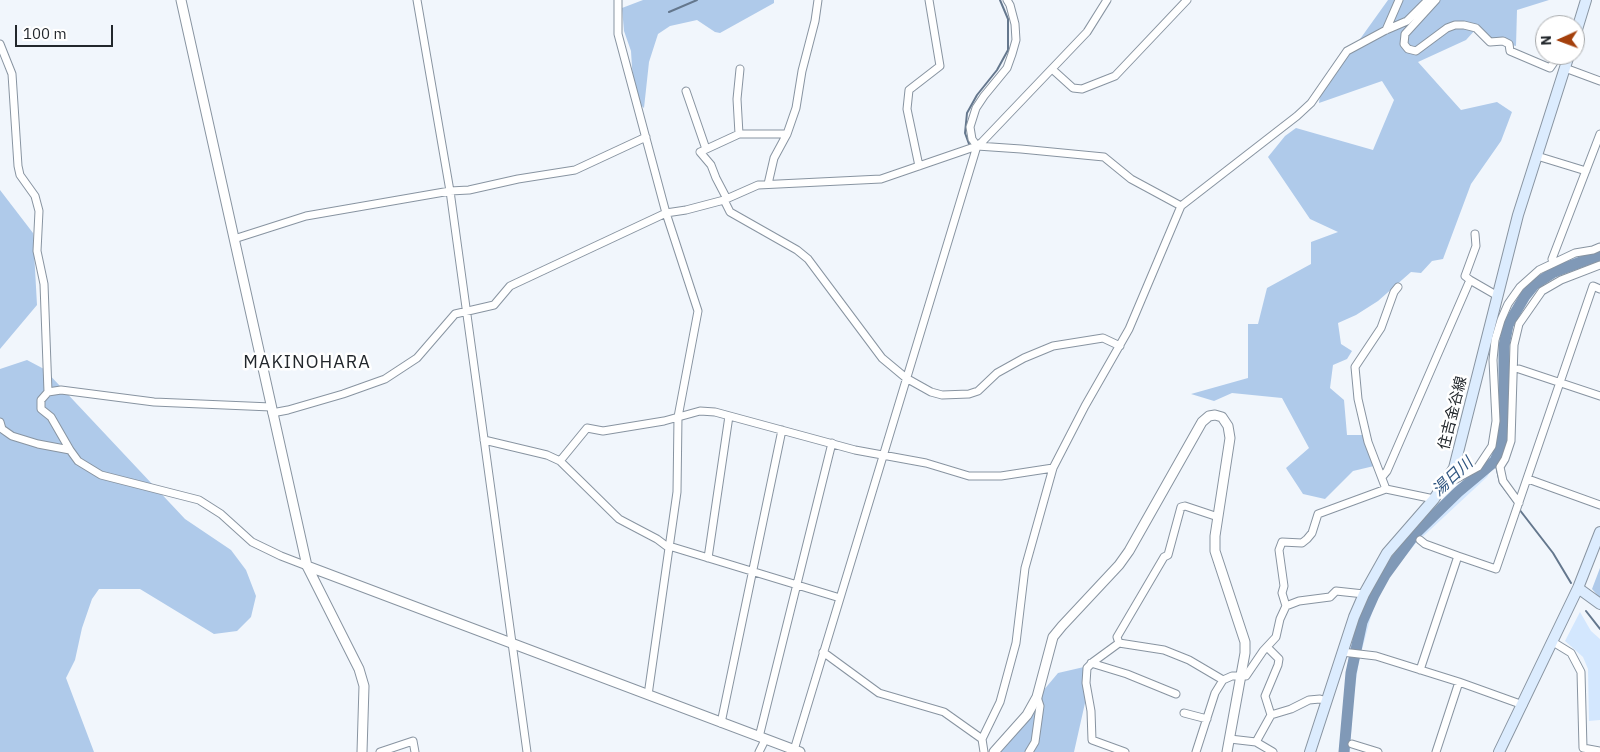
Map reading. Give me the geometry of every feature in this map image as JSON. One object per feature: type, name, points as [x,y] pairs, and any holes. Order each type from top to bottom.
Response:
[{"type":"main road","points":[[1581,15],[1586,0]]},
{"type":"main road","name":"住吉金谷線","points":[[1310,752],[1346,653],[1354,617],[1364,594],[1387,553],[1434,499],[1454,468],[1518,215],[1566,65]]},
{"type":"main road","points":[[1500,752],[1578,588],[1600,532]]},
{"type":"main road","points":[[1578,588],[1600,604]]},
{"type":"street","points":[[181,0],[307,566],[359,669],[364,686],[362,752]]},
{"type":"street","points":[[417,0],[450,191],[527,752]]},
{"type":"street","points":[[618,0],[618,34],[666,213],[698,311],[678,417],[677,492],[648,695]]},
{"type":"street","points":[[768,184],[774,158],[787,134],[796,108],[802,71],[815,21],[818,0]]},
{"type":"street","points":[[919,166],[907,109],[909,90],[940,66],[929,0]]},
{"type":"street","points":[[0,44],[12,74],[20,175],[35,196],[39,211],[37,251],[44,284],[48,392],[42,400],[41,409],[52,417],[78,461],[101,475],[200,500],[221,514],[252,542],[307,566],[797,751],[823,652],[976,146],[972,139],[970,127],[976,108],[1007,68],[1016,40],[1016,24],[1010,5],[1006,0]]},
{"type":"street","points":[[48,392],[60,390],[154,402],[272,410],[334,397],[385,380],[417,358],[455,314],[494,305],[510,286],[666,213],[726,200],[758,185],[881,179],[976,146],[982,142],[1087,32],[1107,0]]},
{"type":"street","points":[[1052,70],[1073,88],[1082,89],[1115,76],[1187,0]]},
{"type":"street","points":[[1386,30],[1399,0]]},
{"type":"street","points":[[984,752],[982,739],[1000,702],[1016,643],[1025,568],[1053,468],[1085,406],[1129,329],[1181,206],[1311,103],[1347,51],[1407,21],[1428,0]]},
{"type":"street","points":[[1436,0],[1405,34],[1404,44],[1408,50],[1416,52],[1446,28],[1455,24],[1476,28],[1490,42],[1503,41],[1509,44],[1510,51],[1535,62]]},
{"type":"street","points":[[1565,68],[1600,81]]},
{"type":"street","points":[[739,134],[737,99],[740,69]]},
{"type":"street","points":[[686,91],[706,149]]},
{"type":"street","points":[[787,134],[739,134],[700,152],[712,165],[730,212],[797,250],[808,259],[882,358],[906,378],[931,392],[942,395],[969,394],[978,392],[998,373],[1024,358],[1053,346],[1103,338],[1120,346]]},
{"type":"street","points":[[1552,259],[1600,134]]},
{"type":"street","points":[[234,239],[306,216],[450,191],[469,190],[518,179],[574,170],[646,137]]},
{"type":"street","points":[[976,146],[1104,157],[1131,179],[1181,206]]},
{"type":"street","points":[[1537,156],[1586,171]]},
{"type":"street","points":[[1475,234],[1476,246],[1465,276],[1496,296]]},
{"type":"street","points":[[1447,481],[1456,479],[1478,467],[1492,446],[1496,421],[1492,360],[1500,320],[1508,304],[1520,287],[1539,270],[1575,252],[1593,250],[1600,247]]},
{"type":"street","points":[[1518,506],[1503,481],[1500,467],[1511,441],[1514,345],[1519,324],[1542,292],[1561,280],[1582,274],[1600,265]]},
{"type":"street","points":[[1382,477],[1387,471],[1470,280]]},
{"type":"street","points":[[1420,540],[1458,556],[1496,568],[1561,383],[1592,286],[1600,288]]},
{"type":"street","points":[[1386,488],[1368,442],[1358,399],[1355,367],[1381,328],[1394,292],[1398,287]]},
{"type":"street","points":[[1519,369],[1600,396]]},
{"type":"street","points":[[560,461],[587,428],[603,430],[678,417],[700,411],[715,412],[832,444],[926,463],[969,476],[1001,476],[1053,468]]},
{"type":"street","points":[[994,752],[1027,715],[1037,697],[1053,637],[1119,565],[1129,551],[1202,422],[1209,416],[1215,415],[1222,417],[1228,426],[1230,438],[1215,536],[1215,551],[1245,642],[1245,653],[1227,752]]},
{"type":"street","points":[[708,558],[729,416]]},
{"type":"street","points":[[0,422],[2,429],[12,436],[38,444],[70,450]]},
{"type":"street","points":[[720,723],[782,430]]},
{"type":"street","points":[[484,440],[547,455],[560,461],[619,519],[669,547],[840,598]]},
{"type":"street","points":[[759,752],[796,585],[832,444]]},
{"type":"street","points":[[1528,479],[1600,505]]},
{"type":"street","points":[[1286,606],[1282,593],[1284,586],[1279,550],[1282,542],[1302,542],[1307,539],[1312,533],[1318,514],[1386,488],[1434,499]]},
{"type":"street","points":[[1119,643],[1117,636],[1164,557],[1168,554],[1181,507],[1185,506],[1218,517]]},
{"type":"street","points":[[1420,670],[1458,556]]},
{"type":"street","points":[[1196,752],[1215,693],[1223,680],[1232,676],[1246,676],[1276,637],[1280,618],[1286,606],[1299,601],[1330,597],[1336,591],[1364,594]]},
{"type":"street","points":[[1553,642],[1571,653],[1581,672],[1582,750],[1600,751]]},
{"type":"street","points":[[1126,752],[1092,740],[1091,711],[1086,683],[1087,668],[1091,663],[1119,643],[1164,650],[1189,660],[1223,680]]},
{"type":"street","points":[[1267,647],[1279,658],[1265,696],[1271,715]]},
{"type":"street","points":[[823,652],[879,693],[944,712],[982,739]]},
{"type":"street","points":[[1346,653],[1376,656],[1459,682],[1522,705]]},
{"type":"street","points":[[1091,663],[1127,674],[1176,694]]},
{"type":"street","points":[[1436,752],[1459,682]]},
{"type":"street","points":[[1029,752],[1034,742],[1040,706],[1037,697]]},
{"type":"street","points":[[1256,742],[1271,715],[1291,709],[1309,700],[1320,698],[1327,701]]},
{"type":"street","points":[[1184,713],[1207,719]]},
{"type":"street","points":[[1230,739],[1256,742],[1273,752]]},
{"type":"street","points":[[380,752],[413,741],[415,752]]},
{"type":"street","points":[[1352,744],[1378,752]]},
{"type":"shaded area","points":[[643,0],[774,0],[774,3],[720,33],[715,32],[697,20],[670,26],[658,34],[649,62],[644,108],[634,99],[631,51],[624,31],[622,8]]},
{"type":"shaded area","points":[[1388,0],[1549,0],[1517,10],[1516,46],[1494,41],[1476,29],[1466,40],[1418,62],[1461,110],[1497,102],[1512,112],[1501,141],[1471,184],[1443,259],[1432,261],[1421,273],[1411,272],[1378,301],[1356,315],[1338,323],[1341,344],[1352,351],[1347,359],[1333,365],[1330,388],[1344,400],[1347,435],[1362,435],[1374,466],[1353,471],[1325,499],[1303,494],[1286,468],[1309,448],[1282,398],[1232,393],[1214,401],[1191,394],[1248,378],[1248,324],[1258,324],[1267,288],[1311,264],[1311,242],[1338,232],[1310,219],[1268,157],[1285,136],[1296,128],[1373,150],[1394,100],[1382,81],[1319,103],[1320,95]]},
{"type":"shaded area","points":[[0,190],[33,233],[37,305],[0,349]]},
{"type":"shaded area","points":[[1600,250],[1600,261],[1581,271],[1561,272],[1540,286],[1518,314],[1511,332],[1510,405],[1507,444],[1487,477],[1416,543],[1391,574],[1374,605],[1359,661],[1353,701],[1350,752],[1339,752],[1353,628],[1387,558],[1421,522],[1481,469],[1497,444],[1501,394],[1501,356],[1504,328],[1511,310],[1535,280],[1552,267],[1575,255]]},
{"type":"shaded area","points":[[27,360],[44,369],[185,519],[231,550],[246,570],[256,596],[251,617],[237,631],[214,634],[140,589],[99,589],[92,599],[82,628],[75,660],[66,678],[94,752],[0,752],[0,369]]},
{"type":"shaded area","points":[[1600,568],[1600,598],[1592,589]]},
{"type":"shaded area","points":[[1580,612],[1591,631],[1600,639],[1600,720],[1589,721],[1588,669],[1583,657],[1565,641]]},
{"type":"shaded area","points":[[1084,667],[1085,703],[1074,752],[992,752],[1058,673]]},
{"type":"waterway","points":[[669,12],[697,0]]},
{"type":"waterway","points":[[969,144],[965,133],[967,113],[977,95],[997,70],[1008,50],[1008,19],[1000,0]]},
{"type":"waterway","name":"湯日川","points":[[1344,752],[1351,673],[1362,622],[1374,595],[1385,575],[1415,534],[1458,492],[1495,461],[1502,444],[1504,424],[1504,346],[1508,325],[1525,296],[1534,285],[1554,272],[1600,255]]},
{"type":"waterway","points":[[1495,461],[1500,483],[1515,503]]},
{"type":"waterway","points":[[1519,509],[1553,553],[1571,583]]},
{"type":"waterway","points":[[1586,611],[1600,629]]},
{"type":"district","name":"MAKINOHARA","points":[[307,363]]}]
